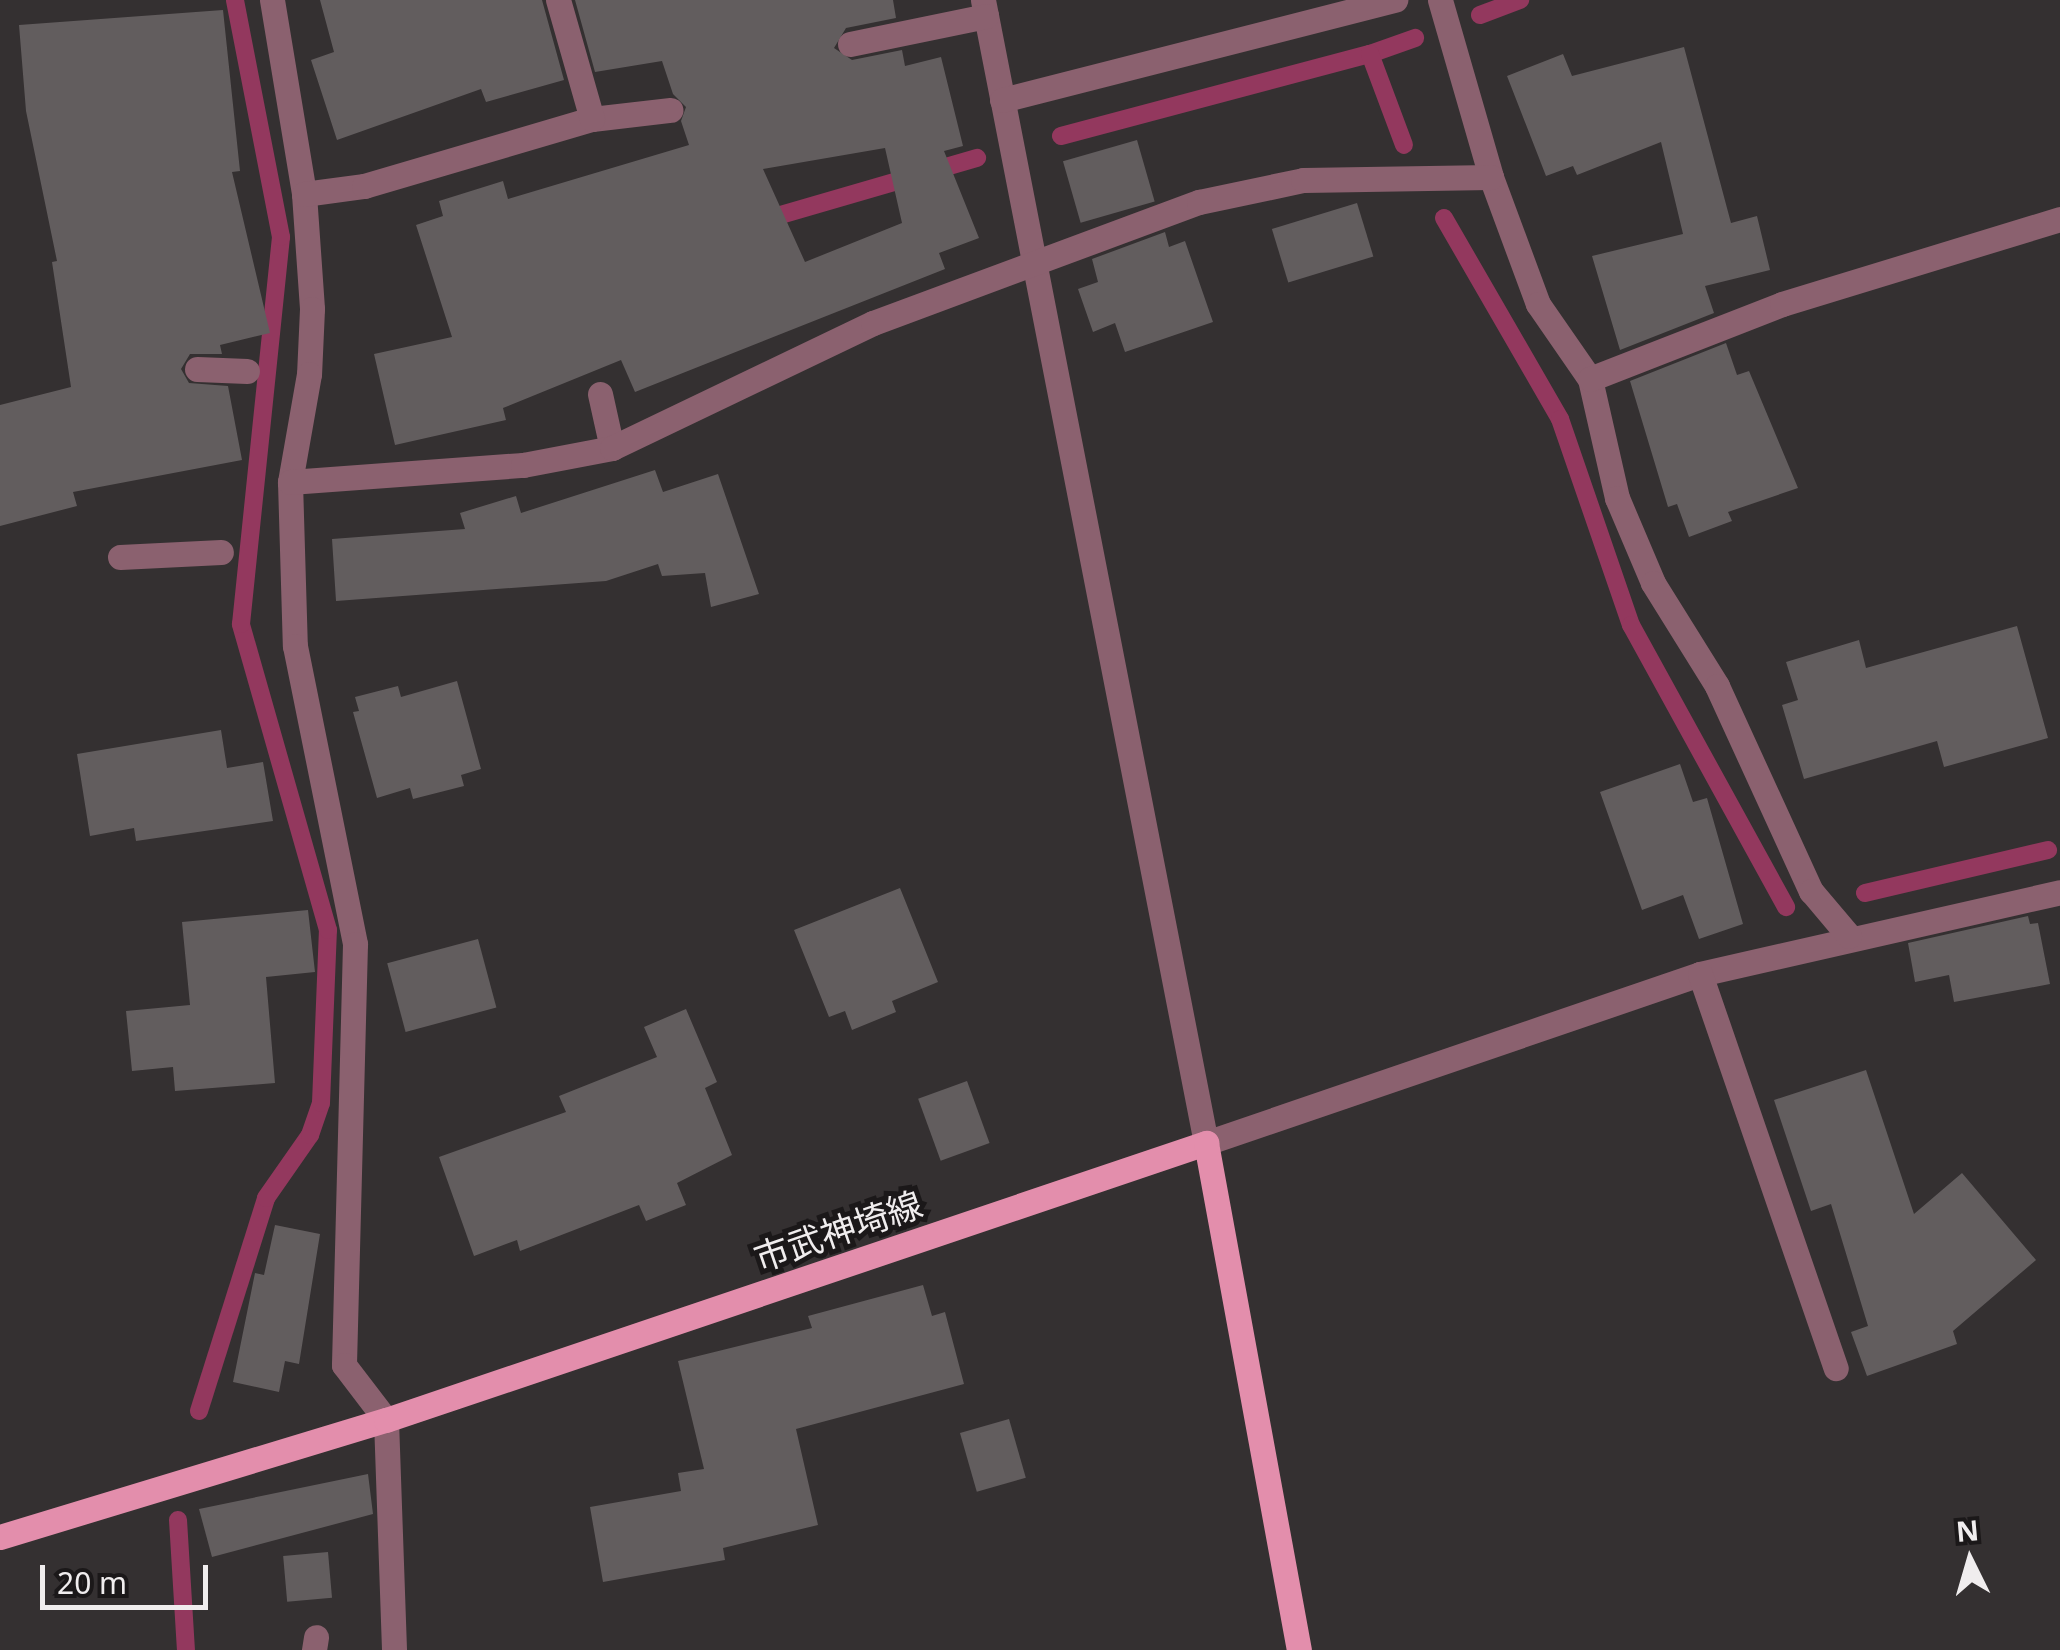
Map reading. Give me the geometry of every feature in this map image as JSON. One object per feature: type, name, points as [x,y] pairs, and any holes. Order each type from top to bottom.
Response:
[{"type":"main road","name":"市武神埼線","points":[[0,1538],[386,1420],[1206,1143]]},
{"type":"main road","points":[[1206,1143],[1298,1650]]},
{"type":"street","points":[[272,0],[304,194],[308,374],[290,482],[295,646],[355,944],[344,1365],[386,1420],[394,1650]]},
{"type":"street","points":[[558,0],[592,120]]},
{"type":"street","points":[[1002,100],[1395,0]]},
{"type":"street","points":[[1440,0],[1491,177],[1538,304],[1590,379],[1617,498],[1653,584],[1717,686],[1811,891],[1850,936]]},
{"type":"street","points":[[850,44],[984,8],[1206,1143],[1700,974],[1850,936],[2060,892]]},
{"type":"street","points":[[304,194],[364,186],[592,120],[670,110]]},
{"type":"street","points":[[290,482],[523,464],[612,448],[873,323],[1199,202],[1303,180],[1491,177]]},
{"type":"street","points":[[1590,379],[1782,304],[2060,219]]},
{"type":"street","points":[[197,369],[247,371]]},
{"type":"street","points":[[600,394],[612,448]]},
{"type":"street","points":[[120,557],[220,552]]},
{"type":"street","points":[[1700,974],[1836,1368]]},
{"type":"building","points":[[320,0],[542,0],[564,80],[486,102],[481,89],[337,140],[311,60],[334,52]]},
{"type":"building","points":[[575,0],[893,0],[896,18],[846,28],[834,48],[852,60],[902,50],[905,66],[941,57],[963,146],[944,151],[979,238],[939,253],[945,269],[635,392],[621,360],[503,408],[506,420],[395,445],[374,354],[452,337],[416,225],[443,216],[439,201],[503,181],[508,199],[689,145],[681,121],[686,107],[673,94],[662,61],[595,72]],"holes":[[[885,148],[902,223],[805,262],[763,169]]]},
{"type":"building","points":[[223,10],[240,171],[232,172],[270,333],[220,345],[222,354],[190,354],[181,369],[189,383],[228,386],[242,460],[73,492],[77,506],[0,526],[0,405],[71,387],[52,262],[57,261],[26,111],[19,25]]},
{"type":"building","points":[[1684,47],[1731,223],[1757,216],[1770,270],[1705,286],[1714,313],[1620,350],[1592,256],[1683,234],[1661,142],[1577,175],[1573,166],[1546,176],[1507,76],[1563,54],[1572,76]]},
{"type":"building","points":[[1137,140],[1155,202],[1081,223],[1063,161]]},
{"type":"building","points":[[1357,203],[1373,257],[1288,283],[1272,229]]},
{"type":"building","points":[[1165,232],[1169,247],[1185,241],[1213,322],[1125,352],[1115,323],[1093,332],[1078,289],[1098,282],[1092,259]]},
{"type":"building","points":[[1726,343],[1737,375],[1749,371],[1798,488],[1728,512],[1732,521],[1689,537],[1677,504],[1668,507],[1630,381]]},
{"type":"building","points":[[655,470],[663,492],[718,474],[759,594],[711,607],[705,573],[662,576],[658,564],[606,581],[336,601],[332,539],[465,529],[460,513],[516,496],[521,513]]},
{"type":"building","points":[[2017,626],[2048,738],[1944,767],[1937,741],[1804,779],[1782,705],[1798,700],[1786,662],[1859,640],[1866,668]]},
{"type":"building","points":[[457,681],[481,769],[461,775],[464,786],[413,799],[410,788],[377,798],[353,712],[359,711],[355,697],[398,686],[401,697]]},
{"type":"building","points":[[221,730],[227,768],[263,762],[273,821],[136,841],[134,828],[90,836],[77,754]]},
{"type":"building","points":[[1680,764],[1693,802],[1707,798],[1743,924],[1699,939],[1683,895],[1642,910],[1600,792]]},
{"type":"building","points":[[900,888],[938,982],[892,1001],[896,1012],[852,1030],[845,1011],[829,1017],[794,930]]},
{"type":"building","points":[[308,910],[315,972],[266,977],[275,1083],[175,1091],[173,1067],[132,1071],[126,1011],[190,1005],[182,922]]},
{"type":"building","points":[[2028,916],[2030,924],[2038,923],[2050,984],[1954,1002],[1949,975],[1915,982],[1908,943]]},
{"type":"building","points":[[478,939],[496,1008],[406,1032],[387,963]]},
{"type":"building","points":[[686,1009],[717,1082],[705,1088],[732,1155],[677,1183],[686,1205],[646,1221],[639,1205],[520,1251],[517,1240],[474,1256],[439,1157],[566,1112],[559,1096],[657,1057],[644,1027]]},
{"type":"building","points":[[1866,1070],[1914,1214],[1962,1173],[2036,1260],[1953,1331],[1957,1344],[1867,1376],[1851,1332],[1868,1326],[1831,1204],[1811,1211],[1774,1100]]},
{"type":"building","points":[[967,1081],[990,1143],[941,1161],[918,1099]]},
{"type":"building","points":[[275,1225],[320,1234],[299,1364],[285,1361],[279,1392],[233,1382],[255,1273],[264,1275]]},
{"type":"building","points":[[923,1285],[932,1316],[945,1312],[964,1384],[796,1429],[818,1525],[723,1548],[725,1560],[603,1582],[590,1507],[681,1491],[678,1473],[704,1469],[678,1361],[812,1328],[808,1316]]},
{"type":"building","points":[[1009,1419],[1026,1478],[977,1492],[960,1433]]},
{"type":"building","points":[[368,1474],[373,1514],[212,1557],[199,1509]]},
{"type":"building","points":[[328,1552],[332,1598],[287,1602],[283,1556]]},
{"type":"waterway","points":[[199,1411],[266,1198],[310,1135],[321,1103],[328,930],[241,624],[281,237],[235,0]]},
{"type":"waterway","points":[[1480,15],[1520,0]]},
{"type":"waterway","points":[[1370,54],[1415,38]]},
{"type":"waterway","points":[[1061,136],[1370,54],[1404,145]]},
{"type":"waterway","points":[[763,220],[977,158]]},
{"type":"waterway","points":[[1444,218],[1560,419],[1631,625],[1786,907]]},
{"type":"waterway","points":[[1865,893],[2048,850]]},
{"type":"waterway","points":[[178,1520],[186,1650]]}]
